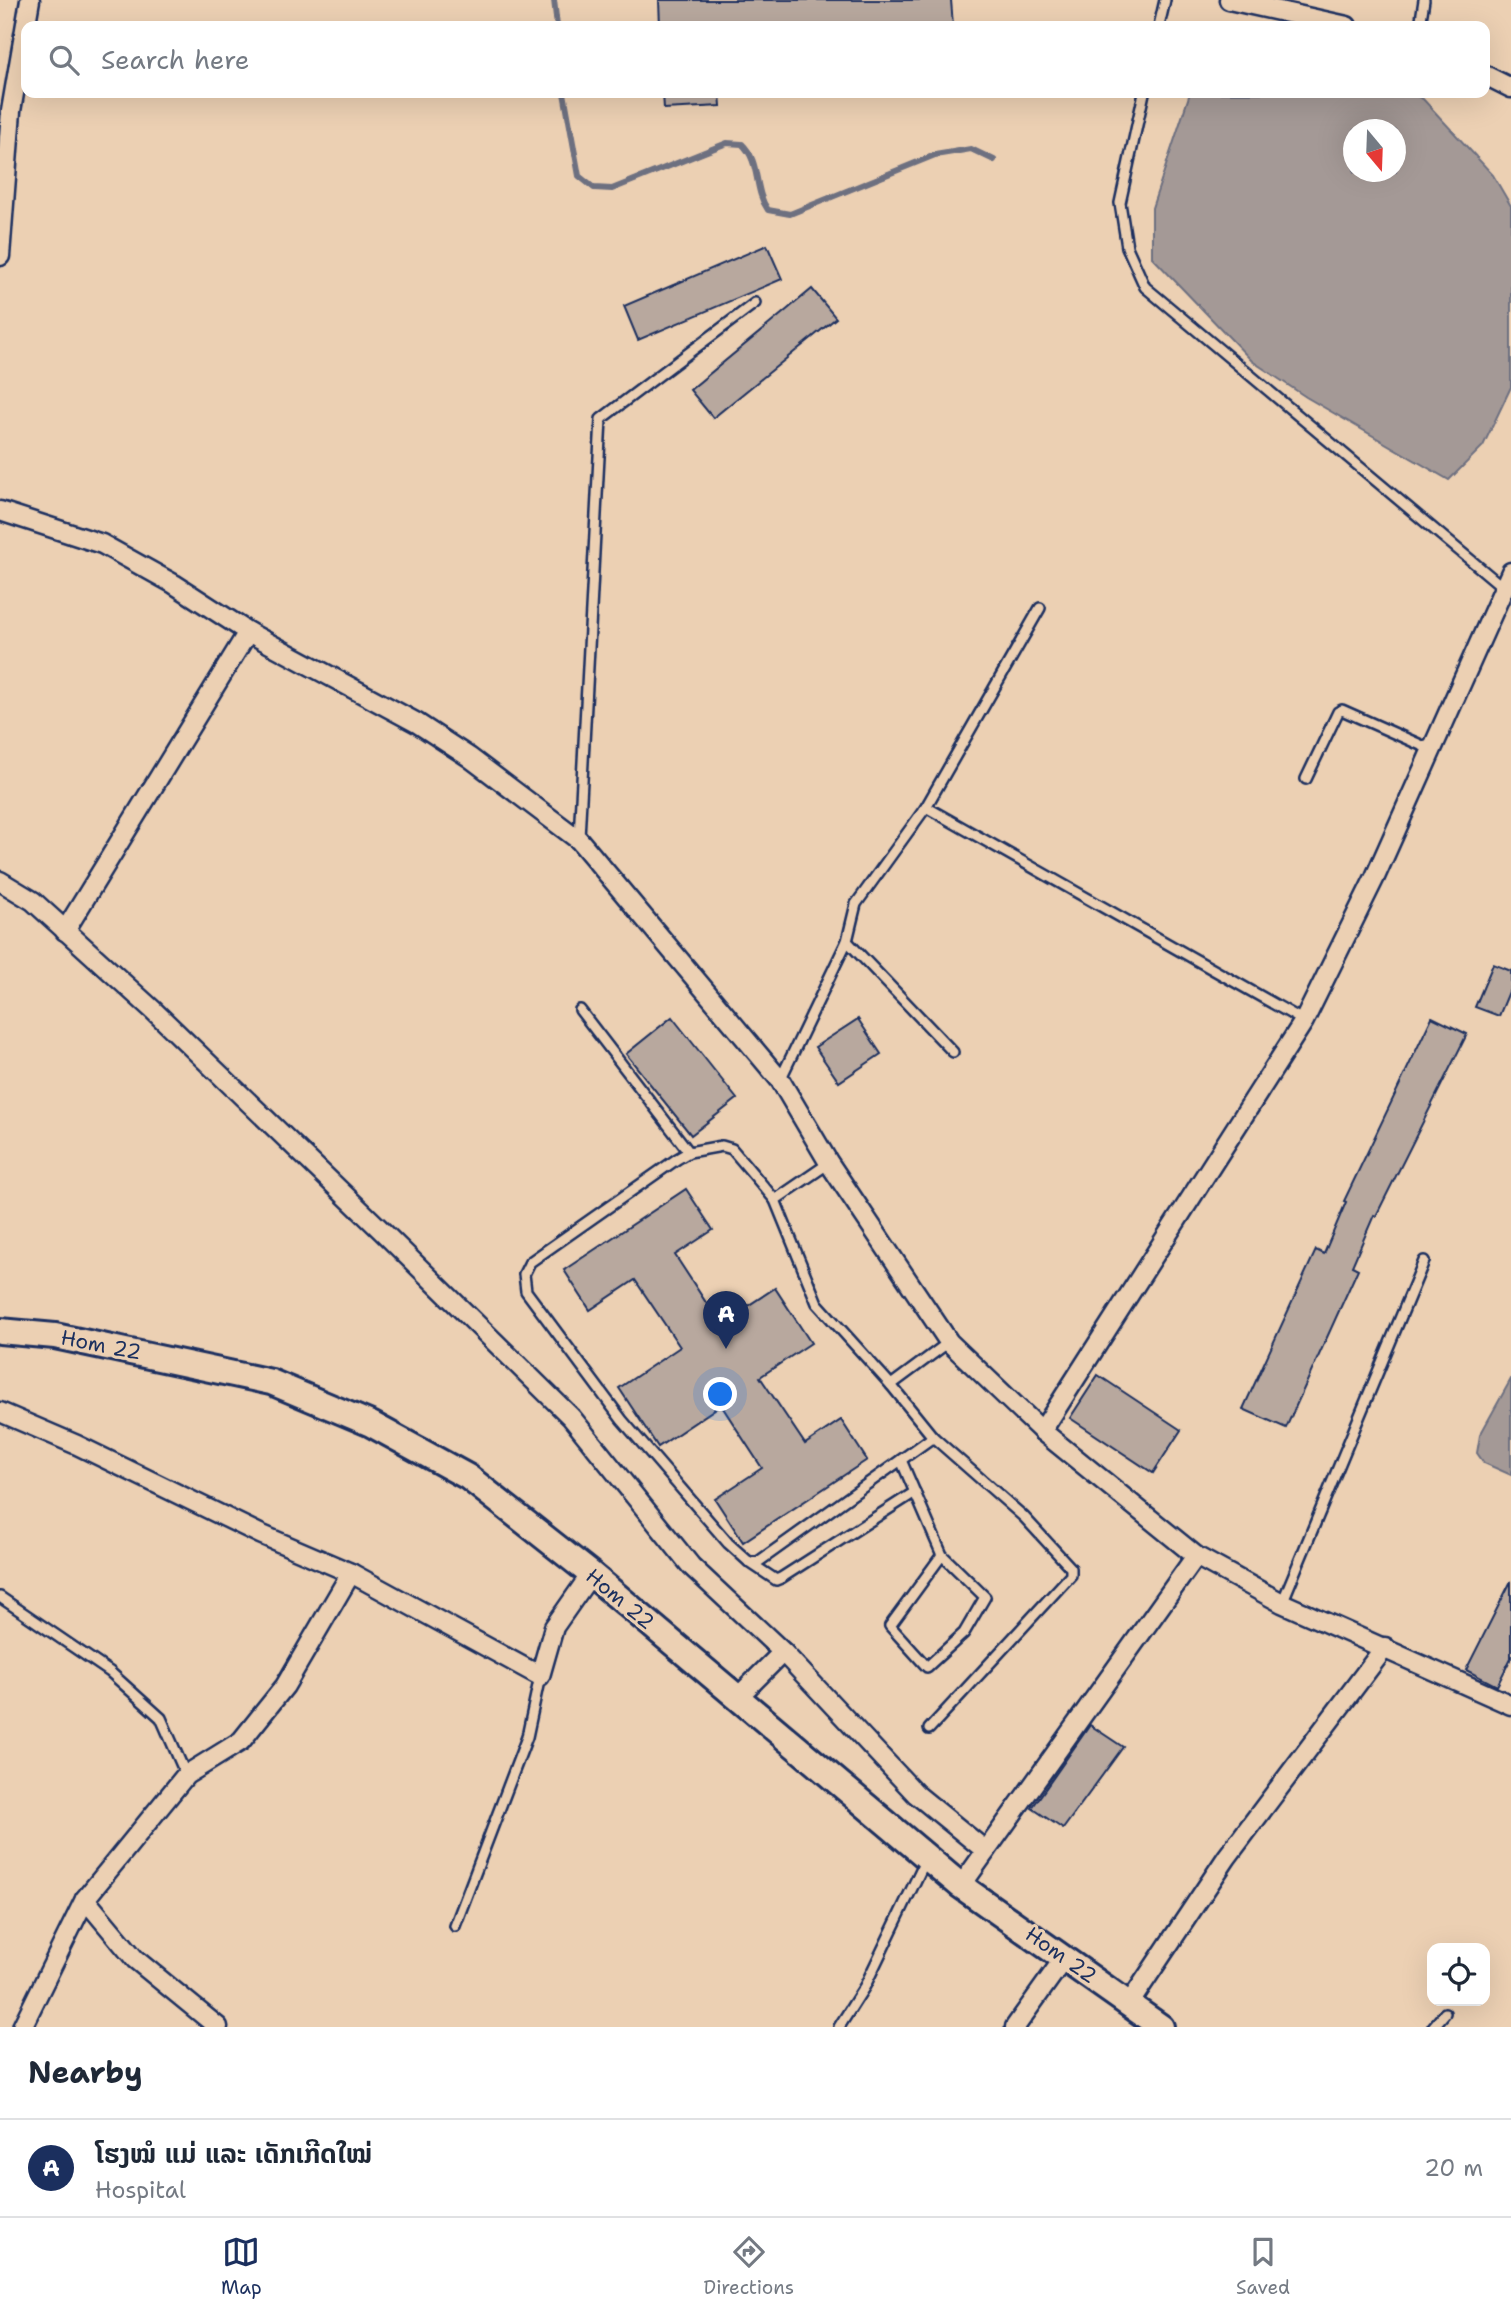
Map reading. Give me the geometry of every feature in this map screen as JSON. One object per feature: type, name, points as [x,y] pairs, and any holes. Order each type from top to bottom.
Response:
[{"type":"street","points":[[25,21],[30,0]]},
{"type":"street","points":[[1229,0],[1324,21]]},
{"type":"street","points":[[0,256],[6,110],[21,41]]},
{"type":"street","points":[[1490,78],[1511,88]]},
{"type":"street","points":[[0,511],[103,544],[174,584],[248,632],[417,723],[469,757],[579,840],[780,1080],[829,1163],[949,1342],[1042,1431],[1196,1556],[1282,1603],[1511,1704]]},
{"type":"street","points":[[1042,1431],[1304,1021],[1375,877],[1507,580]]},
{"type":"street","points":[[65,931],[248,632]]},
{"type":"street","points":[[0,881],[33,901],[153,1010],[571,1417],[691,1566],[783,1652],[916,1794],[986,1851]]},
{"type":"street","name":"Hom 22","points":[[0,1331],[55,1336],[271,1382],[371,1424],[468,1477],[591,1574],[961,1886],[1161,2027]]},
{"type":"street","points":[[0,1412],[77,1445],[260,1534],[351,1573],[540,1676],[554,1627],[591,1574]]},
{"type":"street","points":[[961,1886],[1196,1556]]},
{"type":"street","points":[[22,2027],[85,1899],[186,1774],[241,1741],[285,1686],[351,1573]]},
{"type":"street","points":[[1129,2004],[1227,1857],[1385,1647]]},
{"type":"street","points":[[737,1698],[783,1652]]},
{"type":"street","points":[[85,1899],[135,1959],[218,2027]]},
{"type":"street","points":[[1015,2027],[1065,1957]]},
{"type":"lane","points":[[1160,21],[1165,0]]},
{"type":"lane","points":[[1421,21],[1424,0]]},
{"type":"lane","points":[[1143,98],[1120,203],[1127,247],[1145,287],[1507,580]]},
{"type":"lane","points":[[579,840],[601,419],[755,303]]},
{"type":"lane","points":[[780,1080],[848,941],[856,904],[926,807],[1040,608]]},
{"type":"lane","points":[[1306,779],[1338,712],[1342,710],[1432,750]]},
{"type":"lane","points":[[926,807],[1304,1021]]},
{"type":"lane","points":[[848,941],[953,1052]]},
{"type":"lane","points":[[580,1010],[689,1152]]},
{"type":"lane","points":[[915,1492],[776,1580],[749,1562],[728,1543],[622,1420],[526,1291],[524,1274],[530,1262],[689,1152],[722,1146],[732,1149],[775,1200],[817,1303],[891,1385],[933,1437],[1024,1517],[1072,1568],[1071,1575],[929,1728]]},
{"type":"lane","points":[[775,1200],[829,1163]]},
{"type":"lane","points":[[1282,1603],[1424,1261]]},
{"type":"lane","points":[[891,1385],[949,1342]]},
{"type":"lane","points":[[749,1562],[758,1562],[933,1437]]},
{"type":"lane","points":[[901,1460],[942,1555],[985,1597],[964,1633],[927,1667],[890,1626],[942,1555]]},
{"type":"lane","points":[[0,1597],[110,1672],[161,1718],[186,1774]]},
{"type":"lane","points":[[455,1926],[527,1737],[540,1676]]},
{"type":"lane","points":[[839,2027],[865,1986],[927,1857]]},
{"type":"lane","points":[[1433,2027],[1445,2013]]},
{"type":"shaded area","points":[[1188,98],[1423,99],[1493,175],[1511,206],[1511,387],[1483,446],[1449,480],[1306,397],[1252,361],[1152,257],[1152,208]]},
{"type":"shaded area","points":[[1511,1379],[1511,1475],[1484,1463],[1477,1453],[1480,1435]]},
{"type":"building","points":[[659,0],[951,0],[953,21],[660,21]]},
{"type":"building","points":[[663,98],[720,98],[721,106],[664,109]]},
{"type":"building","points":[[767,245],[782,279],[638,340],[624,306]]},
{"type":"building","points":[[812,289],[836,318],[713,418],[690,390]]},
{"type":"building","points":[[1493,964],[1511,971],[1511,987],[1499,1016],[1475,1007]]},
{"type":"building","points":[[672,1017],[737,1099],[691,1135],[626,1054]]},
{"type":"building","points":[[1432,1017],[1467,1034],[1376,1216],[1374,1215],[1352,1266],[1358,1269],[1286,1428],[1243,1409],[1316,1250],[1324,1254],[1346,1202],[1344,1201]]},
{"type":"building","points":[[858,1019],[881,1054],[839,1082],[815,1047]]},
{"type":"building","points":[[686,1189],[713,1230],[675,1255],[720,1324],[775,1288],[811,1343],[760,1377],[805,1444],[841,1420],[867,1460],[743,1542],[715,1499],[762,1468],[721,1405],[658,1447],[619,1388],[680,1347],[635,1280],[590,1310],[564,1270]]},
{"type":"building","points":[[1098,1375],[1181,1430],[1153,1473],[1070,1418]]},
{"type":"building","points":[[1511,1581],[1511,1658],[1497,1686],[1466,1670]]},
{"type":"building","points":[[1090,1725],[1123,1747],[1063,1829],[1032,1808]]},
{"type":"waterway","points":[[554,0],[556,21]]},
{"type":"waterway","points":[[565,98],[579,176],[594,188],[612,189],[727,143],[742,144],[752,159],[760,193],[768,210],[790,214],[935,155],[971,149],[994,160]]},
{"type":"place","name":"ໂຮງໝໍ ແມ່ ແລະ ເດັກເກີດໃໝ່","points":[[726,1349]]}]
